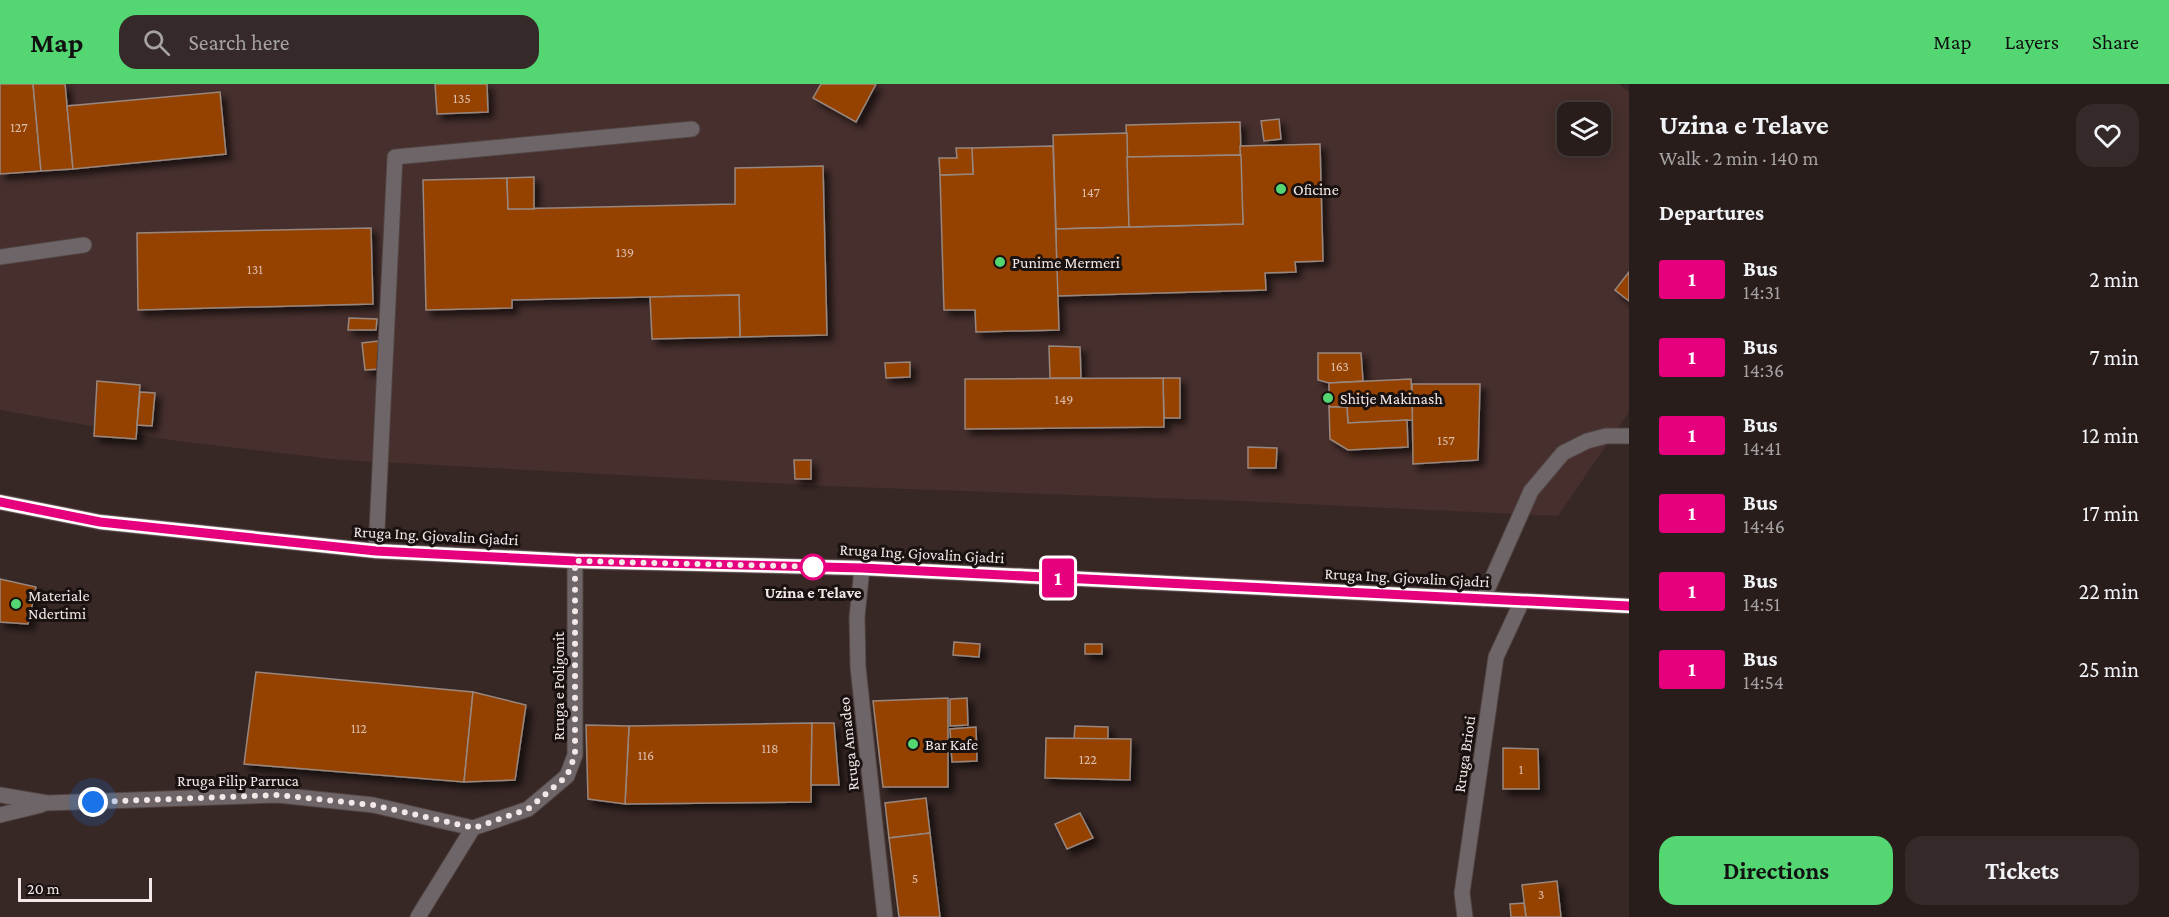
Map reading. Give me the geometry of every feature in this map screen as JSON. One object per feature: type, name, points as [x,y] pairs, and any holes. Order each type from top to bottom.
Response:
[{"type":"main road","name":"Rruga Ing. Gjovalin Gjadri","points":[[0,502],[100,522],[376,551],[575,561],[862,568],[1629,606]]},
{"type":"street","points":[[376,551],[395,158],[692,129]]},
{"type":"street","points":[[0,257],[84,245]]},
{"type":"street","points":[[1483,599],[1531,491],[1563,453],[1587,441],[1606,436],[1629,436]]},
{"type":"street","name":"Rruga e Poligonit","points":[[474,828],[528,809],[567,776],[575,755],[575,561]]},
{"type":"street","name":"Rruga Amadeo","points":[[862,568],[857,617],[858,668],[885,917]]},
{"type":"street","name":"Rruga Brioti","points":[[1465,917],[1462,893],[1496,657],[1522,601]]},
{"type":"street","name":"Rruga Filip Parruca","points":[[0,795],[46,803],[278,795],[373,805],[474,828]]},
{"type":"street","points":[[0,815],[46,803]]},
{"type":"street","points":[[418,917],[474,828]]},
{"type":"shaded area","points":[[0,84],[1619,84],[1629,92],[1629,412],[1558,516],[1240,501],[825,486],[341,460],[177,441],[0,410]]},
{"type":"building","points":[[0,84],[33,84],[41,171],[0,174]]},
{"type":"building","points":[[33,84],[65,84],[73,169],[41,171]]},
{"type":"building","points":[[435,84],[487,84],[488,112],[437,114]]},
{"type":"building","points":[[821,84],[876,84],[856,122],[813,98]]},
{"type":"building","points":[[220,92],[226,154],[73,169],[67,106]]},
{"type":"building","points":[[1279,119],[1281,139],[1264,141],[1261,121]]},
{"type":"building","points":[[1240,122],[1241,155],[1127,157],[1126,125]]},
{"type":"building","points":[[1127,133],[1129,227],[1056,229],[1053,135]]},
{"type":"building","name":"Oficine","points":[[1320,144],[1323,261],[1295,262],[1296,272],[1265,273],[1266,290],[1057,296],[1056,229],[1243,224],[1240,146]]},
{"type":"building","name":"Punime Mermeri","points":[[1053,146],[1059,330],[976,332],[975,310],[944,310],[940,175],[973,174],[972,148]]},
{"type":"building","points":[[956,148],[972,148],[973,174],[940,175],[939,158],[957,158]]},
{"type":"building","points":[[1241,155],[1243,224],[1129,227],[1127,157]]},
{"type":"building","points":[[823,166],[827,335],[740,337],[739,295],[512,300],[512,308],[426,310],[423,180],[507,178],[508,209],[735,204],[735,168]]},
{"type":"building","points":[[534,177],[534,209],[508,209],[507,178]]},
{"type":"building","points":[[371,228],[373,304],[138,310],[137,233]]},
{"type":"building","points":[[1629,272],[1629,301],[1615,290]]},
{"type":"building","points":[[739,295],[740,337],[652,339],[650,297]]},
{"type":"building","points":[[349,318],[377,319],[376,330],[348,330]]},
{"type":"building","points":[[378,341],[381,369],[365,370],[362,343]]},
{"type":"building","points":[[1049,346],[1080,347],[1081,378],[1050,378]]},
{"type":"building","points":[[1318,353],[1361,353],[1363,381],[1329,383],[1318,380]]},
{"type":"building","points":[[910,362],[910,377],[886,378],[885,363]]},
{"type":"building","points":[[1163,378],[1180,378],[1180,418],[1164,418]]},
{"type":"building","points":[[1163,378],[1164,427],[965,429],[965,379]]},
{"type":"building","points":[[1411,379],[1413,420],[1348,423],[1347,407],[1329,407],[1329,383]]},
{"type":"building","points":[[97,381],[140,385],[136,439],[94,436]]},
{"type":"building","points":[[1412,384],[1480,384],[1478,460],[1413,464]]},
{"type":"building","points":[[140,392],[155,393],[152,426],[137,425]]},
{"type":"building","points":[[1329,407],[1347,407],[1348,423],[1407,420],[1408,447],[1348,450],[1330,439]]},
{"type":"building","points":[[1248,447],[1277,448],[1276,468],[1248,468]]},
{"type":"building","points":[[794,460],[811,460],[811,479],[795,479]]},
{"type":"building","name":"Materiale Ndertimi","points":[[0,579],[36,587],[28,624],[0,622]]},
{"type":"building","points":[[954,642],[980,644],[979,657],[953,655]]},
{"type":"building","points":[[1085,644],[1102,644],[1102,654],[1085,654]]},
{"type":"building","points":[[256,672],[473,692],[464,782],[244,764]]},
{"type":"building","points":[[473,692],[526,705],[515,780],[464,782]]},
{"type":"building","name":"Bar Kafe","points":[[948,698],[948,787],[883,787],[873,701]]},
{"type":"building","points":[[967,698],[968,725],[950,726],[950,699]]},
{"type":"building","points":[[812,723],[811,802],[625,804],[629,726]]},
{"type":"building","points":[[812,723],[834,723],[839,785],[811,785]]},
{"type":"building","points":[[586,725],[629,726],[625,804],[588,799]]},
{"type":"building","points":[[1075,726],[1108,727],[1108,739],[1074,739]]},
{"type":"building","points":[[976,727],[977,761],[952,762],[950,729]]},
{"type":"building","points":[[1046,738],[1131,739],[1130,780],[1045,778]]},
{"type":"building","points":[[1503,748],[1538,749],[1539,789],[1503,789]]},
{"type":"building","points":[[926,798],[930,833],[889,838],[885,803]]},
{"type":"building","points":[[1080,813],[1093,838],[1067,849],[1055,824]]},
{"type":"building","points":[[930,833],[940,917],[899,917],[889,838]]},
{"type":"building","points":[[1557,881],[1561,917],[1526,917],[1522,885]]},
{"type":"building","points":[[1524,903],[1526,917],[1511,917],[1510,904]]},
{"type":"bus line","name":"1","points":[[0,502],[100,522],[376,551],[575,561],[862,568],[1629,606]]},
{"type":"place","name":"Oficine","points":[[1281,189]]},
{"type":"place","name":"Punime Mermeri","points":[[1000,262]]},
{"type":"place","name":"Shitje Makinash","points":[[1328,398]]},
{"type":"place","name":"Uzina e Telave","points":[[813,567]]},
{"type":"place","name":"Materiale Ndertimi","points":[[16,604]]},
{"type":"place","name":"Bar Kafe","points":[[913,744]]},
{"type":"route","points":[[93,802],[278,795],[373,805],[474,828],[528,809],[567,776],[575,755],[577,601],[575,561],[821,567],[813,567]]}]
